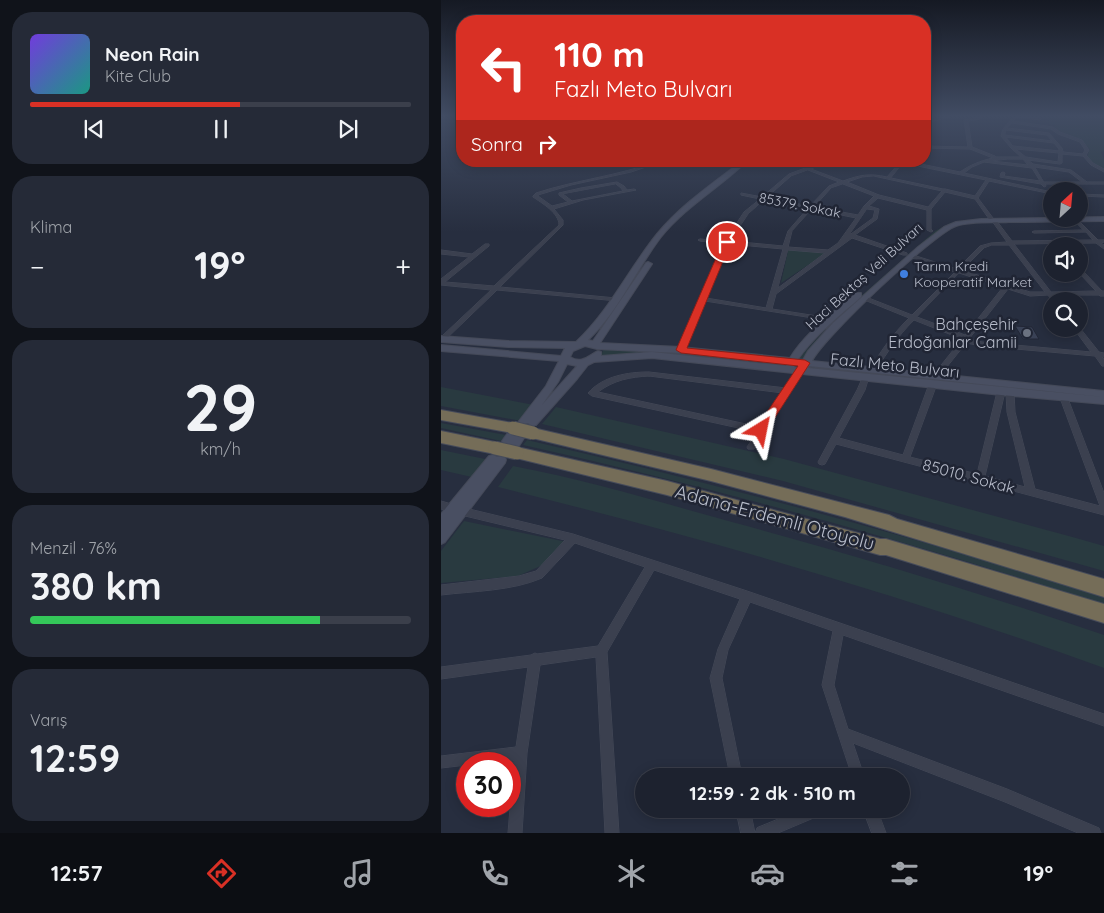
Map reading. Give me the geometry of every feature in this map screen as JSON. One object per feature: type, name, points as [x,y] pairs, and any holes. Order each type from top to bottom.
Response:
[{"type":"highway","name":"Adana-Erdemli Otoyolu","points":[[441,415],[513,440],[667,488],[880,547],[886,547],[1104,614]]},
{"type":"highway","name":"Adana-Erdemli Otoyolu","points":[[441,437],[513,440],[658,461],[889,522],[892,525],[1104,588]]},
{"type":"highway","points":[[889,522],[895,518],[1104,579]]},
{"type":"highway","points":[[880,547],[886,556],[1104,624]]},
{"type":"main road","points":[[513,440],[559,374],[567,358],[567,352],[591,334],[667,226],[738,167]]},
{"type":"main road","points":[[441,342],[567,358],[573,363],[584,363],[594,358],[599,352],[596,345],[668,232],[744,167]]},
{"type":"main road","points":[[908,255],[946,228],[969,222],[1043,218]]},
{"type":"main road","points":[[1089,219],[1104,218]]},
{"type":"main road","points":[[992,220],[1043,219]]},
{"type":"main road","name":"Haci Bektaş Veli Bulvarı","points":[[804,366],[819,342],[931,232],[949,223],[992,220]]},
{"type":"main road","name":"Haci Bektaş Veli Bulvarı","points":[[791,365],[830,320],[908,255]]},
{"type":"main road","points":[[605,332],[604,338],[614,346]]},
{"type":"main road","name":"Fazlı Meto Bulvarı","points":[[441,342],[576,345],[589,343],[681,350],[791,365]]},
{"type":"main road","name":"Fazlı Meto Bulvarı","points":[[594,358],[652,355],[804,366],[935,380],[1104,394]]},
{"type":"main road","points":[[545,356],[552,362],[559,374]]},
{"type":"main road","points":[[574,377],[594,364],[612,357]]},
{"type":"main road","points":[[441,523],[451,508],[574,377],[584,363]]},
{"type":"main road","name":"Fazlı Meto Bulvarı","points":[[935,380],[1006,393],[1104,401]]},
{"type":"main road","points":[[441,538],[451,508]]},
{"type":"street","points":[[986,154],[994,157],[1023,158],[1060,163],[1061,154]]},
{"type":"street","points":[[1003,173],[1003,177],[1042,183],[1041,178],[1019,154]]},
{"type":"street","points":[[1046,161],[1047,154]]},
{"type":"street","points":[[1075,154],[1084,155],[1093,164],[1104,170]]},
{"type":"street","points":[[960,174],[967,167],[994,157]]},
{"type":"street","points":[[984,161],[1070,171],[1086,182]]},
{"type":"street","points":[[441,342],[561,226],[561,220],[551,208],[535,196],[573,184],[625,174],[645,167]]},
{"type":"street","points":[[681,350],[727,242],[741,219],[790,175],[814,167]]},
{"type":"street","points":[[888,178],[897,167]]},
{"type":"street","points":[[926,167],[1043,191]]},
{"type":"street","points":[[809,169],[877,196],[929,209]]},
{"type":"street","points":[[769,309],[790,231],[830,187],[867,175],[976,198],[1048,292]]},
{"type":"street","points":[[976,198],[988,180]]},
{"type":"street","points":[[571,202],[560,194],[581,188],[617,183],[623,186],[625,191]]},
{"type":"street","points":[[1089,183],[1104,183]]},
{"type":"street","points":[[1097,183],[1104,189]]},
{"type":"street","points":[[551,208],[571,202],[634,190]]},
{"type":"street","points":[[931,232],[929,230],[929,209],[945,190]]},
{"type":"street","name":"85379. Sokak","points":[[742,194],[859,217]]},
{"type":"street","points":[[1089,195],[1104,196]]},
{"type":"street","points":[[850,236],[859,217],[877,196]]},
{"type":"street","points":[[773,294],[850,236],[875,220],[877,210],[866,207]]},
{"type":"street","points":[[1084,228],[1104,248]]},
{"type":"street","points":[[1034,232],[1086,231]]},
{"type":"street","points":[[850,236],[1006,287],[1030,294],[1043,294]]},
{"type":"street","points":[[700,240],[830,252]]},
{"type":"street","points":[[1088,242],[1104,241]]},
{"type":"street","points":[[822,462],[869,373],[885,349],[913,317],[982,247],[991,244],[1043,244]]},
{"type":"street","points":[[441,282],[487,245]]},
{"type":"street","points":[[441,252],[473,256]]},
{"type":"street","points":[[1088,279],[1102,294]]},
{"type":"street","points":[[441,282],[616,300]]},
{"type":"street","points":[[905,459],[935,380],[965,338],[1006,287]]},
{"type":"street","points":[[1088,294],[1102,294]]},
{"type":"street","points":[[864,298],[982,344],[1100,355]]},
{"type":"street","points":[[703,299],[830,320]]},
{"type":"street","points":[[1084,337],[1100,355],[1104,364]]},
{"type":"street","points":[[751,447],[804,366]]},
{"type":"street","points":[[761,430],[593,393],[608,382],[633,374],[649,374],[788,391]]},
{"type":"street","points":[[980,478],[1006,393]]},
{"type":"street","points":[[1006,393],[1031,492]]},
{"type":"street","points":[[1064,398],[1104,505]]},
{"type":"street","name":"85010. Sokak","points":[[834,440],[1104,511]]},
{"type":"street","points":[[451,508],[573,538],[747,596],[1104,720]]},
{"type":"street","points":[[441,590],[519,581],[539,575],[573,538]]},
{"type":"street","points":[[613,833],[601,651],[652,564]]},
{"type":"street","points":[[734,768],[716,678],[723,649],[747,596]]},
{"type":"street","points":[[839,628],[828,685],[855,768]]},
{"type":"street","points":[[441,673],[601,651]]},
{"type":"street","points":[[521,753],[535,659]]},
{"type":"street","points":[[844,733],[1007,796],[1094,833]]},
{"type":"street","points":[[441,762],[456,760]]},
{"type":"street","points":[[515,833],[516,817]]},
{"type":"street","points":[[745,818],[748,833]]},
{"type":"street","points":[[762,833],[797,818]]},
{"type":"street","points":[[873,818],[879,833]]},
{"type":"shaded area","points":[[1088,154],[1102,154],[1104,169],[1094,164],[1087,157]]},
{"type":"shaded area","points":[[982,220],[951,224],[937,232],[837,320],[802,359],[799,358],[835,319],[935,231],[950,223]]},
{"type":"shaded area","points":[[790,249],[826,253],[781,283]]},
{"type":"shaded area","points":[[604,348],[651,350],[787,363],[787,366],[650,352],[601,356]]},
{"type":"shaded area","points":[[809,365],[1104,397],[1104,399],[809,368]]},
{"type":"shaded area","points":[[441,387],[534,405],[521,421],[441,406]]},
{"type":"shaded area","points":[[556,407],[784,459],[1104,546],[1104,571],[783,481],[542,424]]},
{"type":"shaded area","points":[[441,423],[506,435],[501,441],[441,428]]},
{"type":"shaded area","points":[[527,440],[745,493],[961,553],[1104,598],[1104,605],[888,538],[743,498],[523,445]]},
{"type":"shaded area","points":[[441,450],[490,460],[476,478],[441,470]]},
{"type":"shaded area","points":[[513,466],[623,492],[826,548],[1058,619],[1104,635],[1104,668],[955,617],[804,570],[575,506],[498,487]]},
{"type":"shaded area","points":[[464,521],[567,542],[545,564],[518,576],[441,583],[441,551]]},
{"type":"building","name":"Bahçeşehir Erdoğanlar Camii","points":[[1015,326],[1032,327],[1039,339],[1023,339]]},
{"type":"place","name":"Tarım Kredi Kooperatif Market","points":[[904,274]]},
{"type":"place","name":"Bahçeşehir Erdoğanlar Camii","points":[[1027,333]]},
{"type":"route","points":[[727,242],[681,350],[805,363],[761,430]]}]
